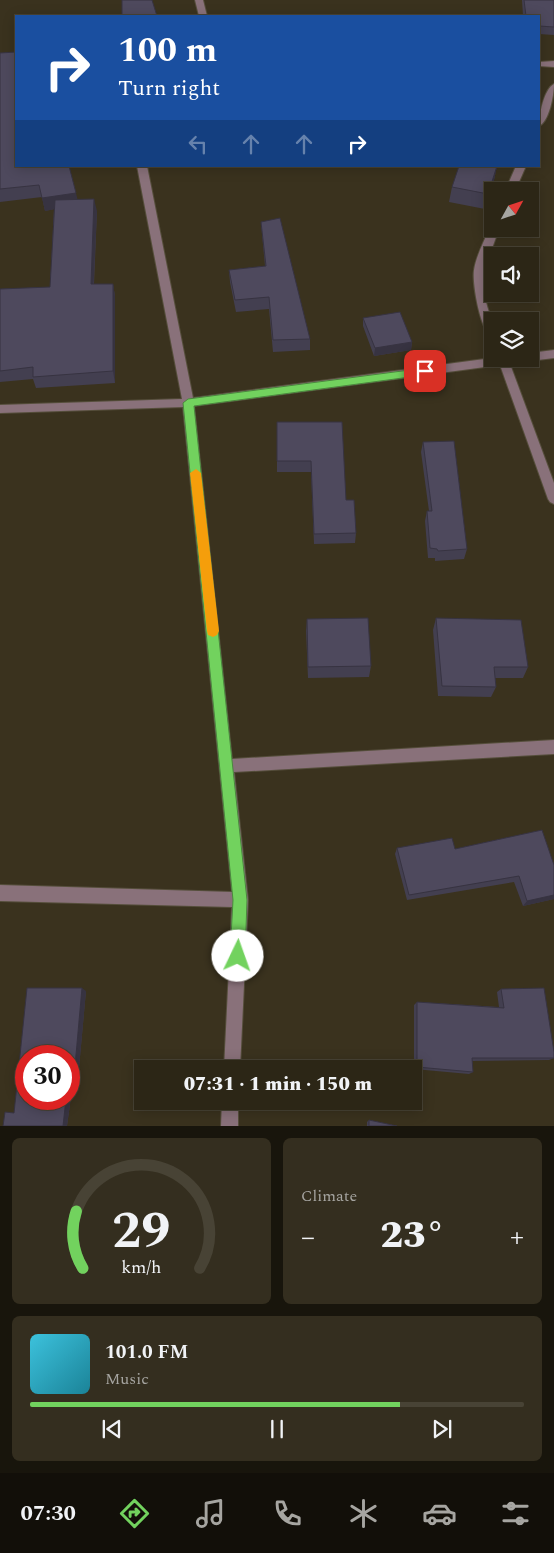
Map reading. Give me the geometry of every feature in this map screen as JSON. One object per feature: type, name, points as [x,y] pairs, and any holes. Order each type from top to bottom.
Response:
[{"type":"street","points":[[199,0],[203,15]]},
{"type":"street","points":[[540,64],[554,64]]},
{"type":"street","points":[[540,121],[554,87]]},
{"type":"street","points":[[142,167],[188,403],[227,766],[240,900],[232,1060]]},
{"type":"street","points":[[514,182],[520,167]]},
{"type":"street","points":[[484,312],[480,302],[479,270],[491,238]]},
{"type":"street","points":[[539,356],[554,354]]},
{"type":"street","points":[[0,409],[188,403],[484,363]]},
{"type":"street","points":[[506,367],[554,499]]},
{"type":"street","points":[[227,766],[554,747]]},
{"type":"street","points":[[0,893],[240,900]]},
{"type":"street","points":[[229,1126],[230,1110]]},
{"type":"building","points":[[122,0],[152,0],[157,15],[122,15]]},
{"type":"building","points":[[524,0],[554,0],[554,27],[540,26],[540,15],[526,15]]},
{"type":"building","points":[[15,52],[15,167],[69,167],[76,193],[42,198],[39,185],[0,189],[0,53]]},
{"type":"building","points":[[459,167],[497,167],[492,182],[484,182],[484,193],[452,187]]},
{"type":"building","points":[[94,199],[91,284],[113,284],[113,371],[33,377],[33,367],[0,371],[0,289],[50,287],[55,200]]},
{"type":"building","points":[[280,218],[310,339],[273,340],[269,297],[235,300],[229,270],[266,266],[261,222]]},
{"type":"building","points":[[400,312],[412,342],[375,348],[363,318]]},
{"type":"building","points":[[277,422],[342,422],[346,500],[354,500],[356,533],[314,534],[311,461],[277,461]]},
{"type":"building","points":[[454,441],[467,549],[438,551],[437,549],[430,548],[427,511],[432,511],[423,442]]},
{"type":"building","points":[[368,618],[371,666],[308,667],[307,619]]},
{"type":"building","points":[[436,618],[521,620],[528,667],[494,667],[496,687],[442,686]]},
{"type":"building","points":[[542,830],[554,865],[554,895],[527,901],[519,876],[409,895],[397,848],[452,838],[455,849]]},
{"type":"building","points":[[27,988],[82,988],[77,1045],[21,1045]]},
{"type":"building","points":[[544,988],[554,1058],[472,1058],[473,1072],[422,1067],[422,1060],[417,1060],[417,1002],[504,1008],[501,989]]},
{"type":"building","points":[[15,1103],[15,1110],[65,1110],[63,1126],[3,1126],[5,1112],[14,1113]]},
{"type":"building","points":[[369,1120],[397,1126],[369,1126]]},
{"type":"slow traffic","points":[[196,473],[213,631]]},
{"type":"route","points":[[238,956],[240,900],[188,403],[425,371]]}]
